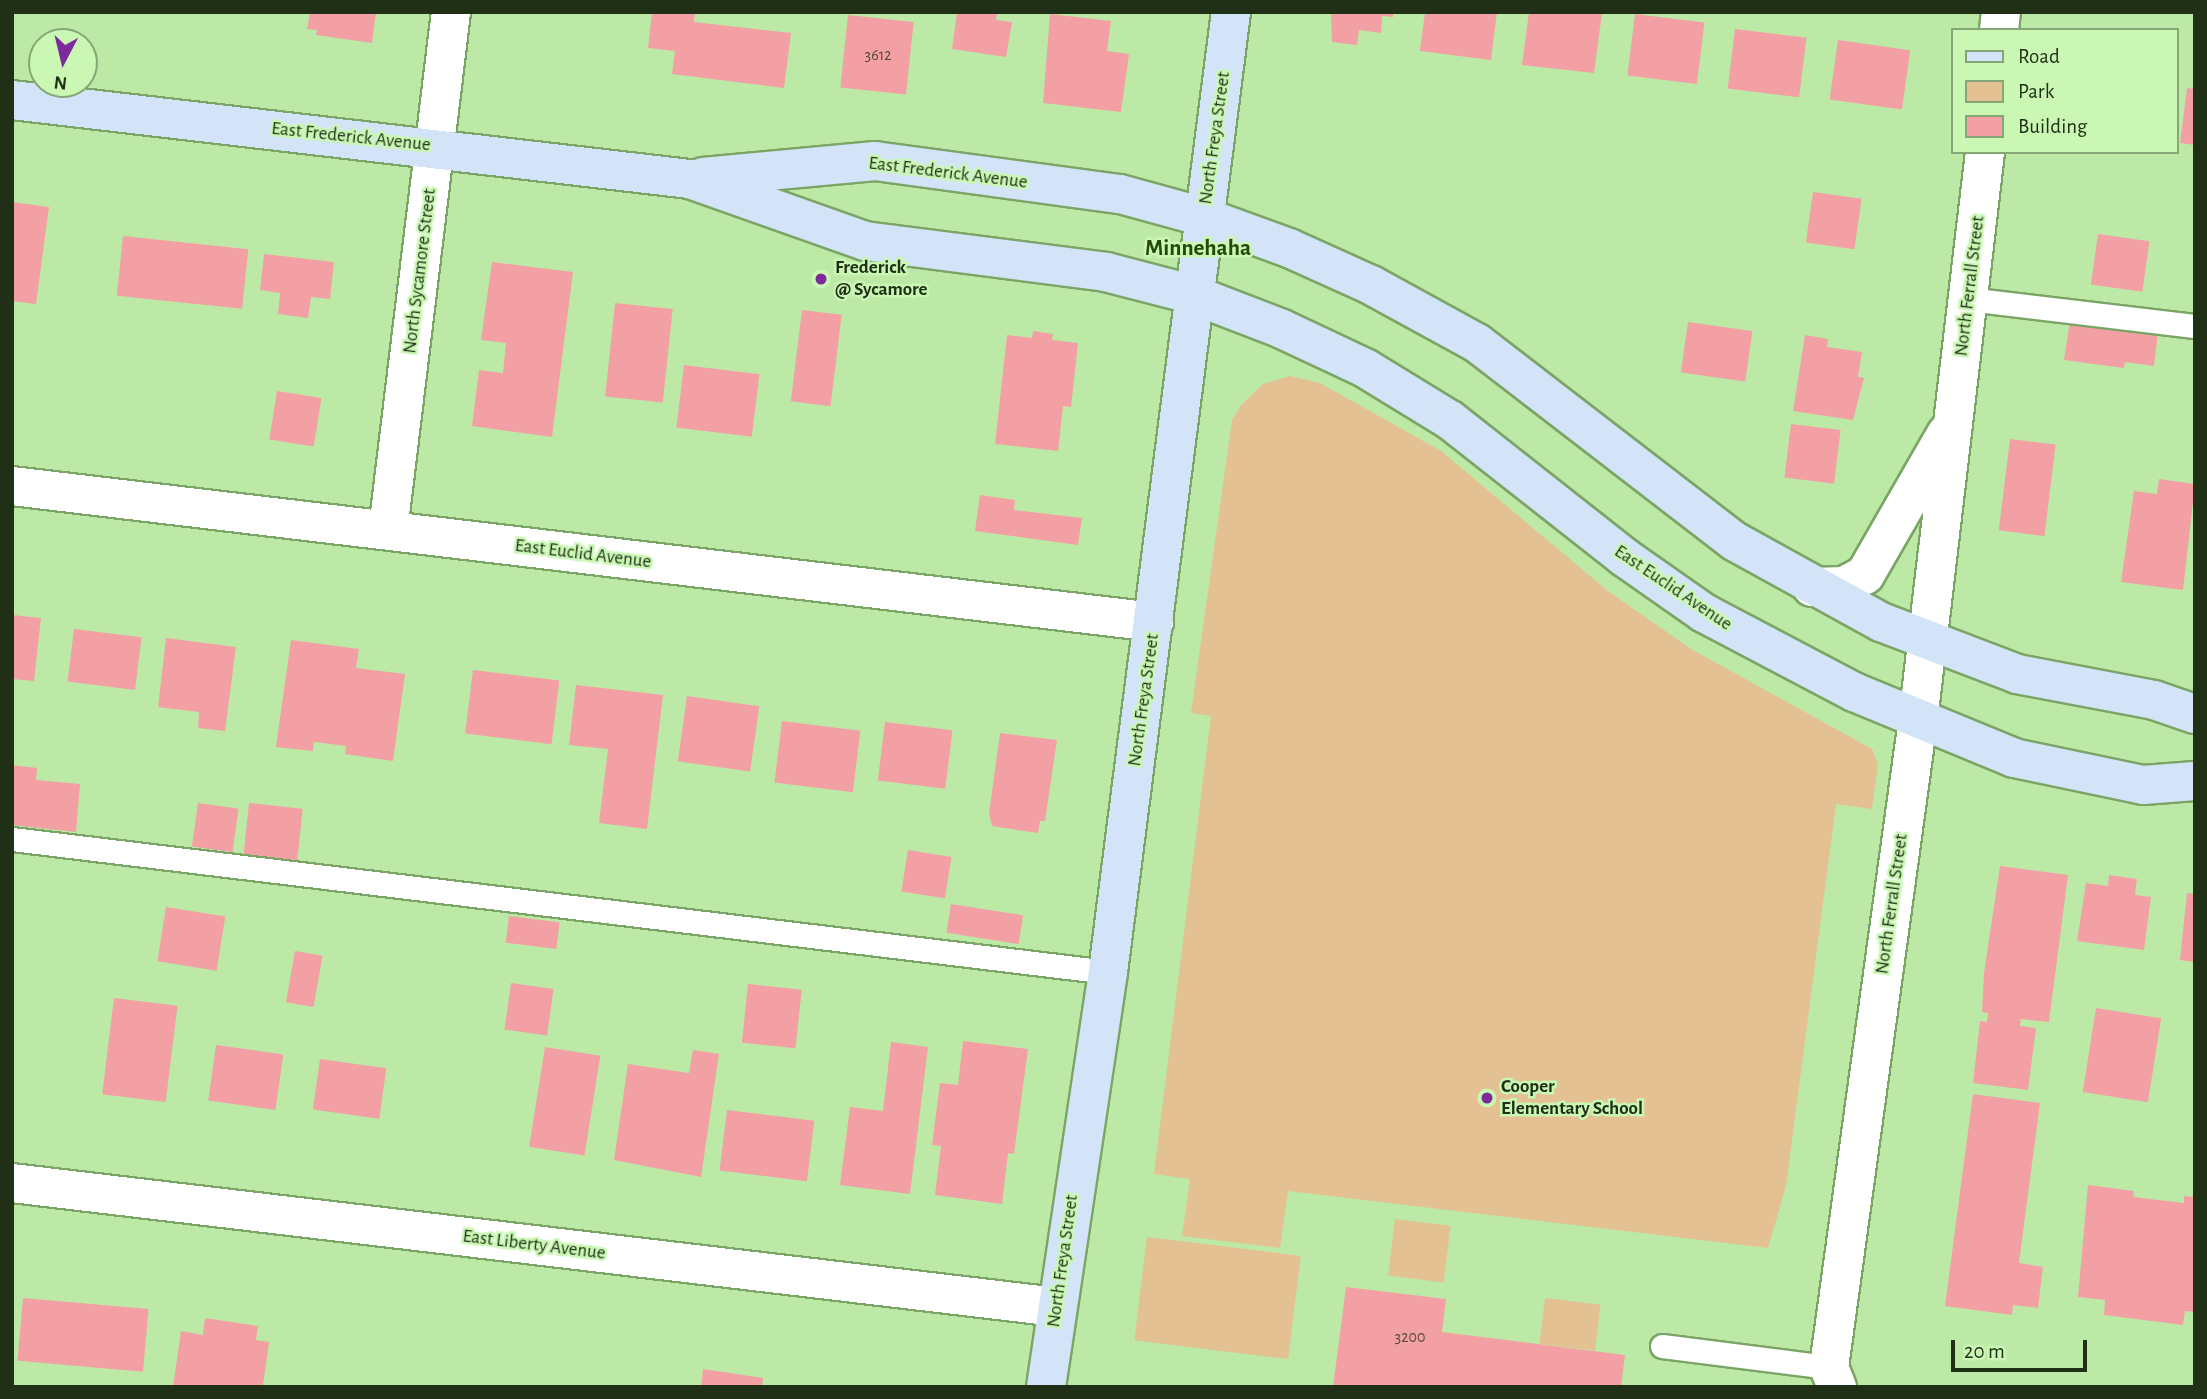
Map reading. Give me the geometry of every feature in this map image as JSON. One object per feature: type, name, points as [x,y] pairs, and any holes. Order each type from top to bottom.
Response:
[{"type":"main road","name":"North Freya Street","points":[[1046,1387],[1108,972],[1231,12]]},
{"type":"main road","name":"East Frederick Avenue","points":[[12,100],[435,146],[690,179],[865,241],[1106,272],[1194,295]]},
{"type":"main road","name":"East Frederick Avenue","points":[[690,179],[875,161],[1120,194],[1204,217]]},
{"type":"main road","points":[[1204,217],[1289,248],[1371,285],[1477,343],[1573,414],[1661,489],[1734,541],[1812,587],[1928,642],[2017,674],[2154,699],[2195,714]]},
{"type":"main road","name":"East Euclid Avenue","points":[[1194,295],[1282,329],[1365,368],[1450,420],[1614,549],[1704,613],[1854,692],[2014,758],[2084,775],[2143,785],[2195,781]]},
{"type":"street","name":"North Sycamore Street","points":[[388,530],[451,12]]},
{"type":"street","name":"North Ferrall Street","points":[[1833,1377],[1928,642],[1985,154]]},
{"type":"street","name":"North Ferrall Street","points":[[1812,587],[1844,586],[1865,575],[1954,420]]},
{"type":"street","name":"East Euclid Avenue","points":[[12,486],[1154,622]]},
{"type":"street","name":"East Liberty Avenue","points":[[12,1183],[1056,1307]]},
{"type":"lane","points":[[1968,299],[2195,326]]},
{"type":"lane","points":[[12,839],[1108,972]]},
{"type":"lane","points":[[1662,1346],[1833,1377]]},
{"type":"green space","name":"Cooper Elementary School","points":[[1290,376],[1320,383],[1441,451],[1608,591],[1691,649],[1872,749],[1878,764],[1872,809],[1836,804],[1786,1186],[1768,1248],[1288,1191],[1280,1248],[1182,1236],[1190,1179],[1154,1174],[1211,716],[1191,713],[1232,420],[1241,405],[1263,384]]},
{"type":"green space","points":[[1395,1219],[1451,1226],[1444,1282],[1388,1276]]},
{"type":"green space","points":[[1147,1237],[1301,1256],[1288,1359],[1134,1340]]},
{"type":"green space","points":[[1545,1298],[1601,1305],[1595,1350],[1539,1344]]},
{"type":"building","points":[[310,12],[376,12],[372,43],[316,35],[317,30],[307,29]]},
{"type":"building","points":[[652,12],[695,12],[694,22],[791,33],[784,88],[672,74],[675,51],[648,48]]},
{"type":"building","points":[[957,12],[997,12],[996,20],[1012,22],[1006,57],[952,49]]},
{"type":"building","points":[[1331,12],[1393,12],[1393,17],[1382,16],[1381,33],[1359,30],[1357,45],[1332,42]]},
{"type":"building","points":[[1425,12],[1497,12],[1491,60],[1420,51]]},
{"type":"building","points":[[1529,12],[1602,13],[1594,73],[1522,65]]},
{"type":"building","points":[[1050,14],[1111,21],[1107,51],[1129,54],[1121,112],[1043,103]]},
{"type":"building","points":[[1635,14],[1704,23],[1697,84],[1627,76]]},
{"type":"building","points":[[848,15],[914,22],[906,94],[840,88]]},
{"type":"building","points":[[1735,29],[1806,38],[1799,97],[1728,89]]},
{"type":"building","points":[[1838,40],[1910,50],[1902,110],[1830,99]]},
{"type":"building","points":[[2187,88],[2195,89],[2195,145],[2180,143]]},
{"type":"building","points":[[1813,192],[1862,199],[1854,249],[1806,243]]},
{"type":"building","points":[[12,202],[49,207],[36,304],[12,301]]},
{"type":"building","points":[[2098,234],[2149,241],[2142,292],[2091,285]]},
{"type":"building","points":[[123,236],[248,249],[242,309],[117,296]]},
{"type":"building","points":[[264,254],[334,262],[330,299],[311,297],[308,318],[278,314],[280,293],[260,290]]},
{"type":"building","points":[[492,262],[573,272],[552,437],[472,426],[479,370],[503,373],[506,343],[481,340]]},
{"type":"building","points":[[615,303],[673,309],[663,403],[605,396]]},
{"type":"building","points":[[802,310],[842,315],[830,406],[791,401]]},
{"type":"building","points":[[2070,321],[2158,332],[2154,366],[2125,362],[2124,368],[2064,360]]},
{"type":"building","points":[[1688,322],[1752,331],[1745,382],[1681,373]]},
{"type":"building","points":[[1033,331],[1053,334],[1052,340],[1078,343],[1071,407],[1063,406],[1058,451],[995,444],[1007,335],[1032,338]]},
{"type":"building","points":[[1805,335],[1828,339],[1827,347],[1862,352],[1858,377],[1864,378],[1853,420],[1793,411]]},
{"type":"building","points":[[684,365],[759,374],[752,437],[676,428]]},
{"type":"building","points":[[277,391],[321,398],[314,446],[269,439]]},
{"type":"building","points":[[1791,424],[1841,430],[1834,484],[1784,478]]},
{"type":"building","points":[[2010,439],[2056,445],[2044,536],[1999,530]]},
{"type":"building","points":[[2159,479],[2195,484],[2183,590],[2121,582],[2134,491],[2157,494]]},
{"type":"building","points":[[980,495],[1015,500],[1014,510],[1082,518],[1078,545],[975,531]]},
{"type":"building","points":[[12,615],[41,618],[34,681],[12,679]]},
{"type":"building","points":[[74,629],[141,637],[135,690],[68,682]]},
{"type":"building","points":[[166,638],[236,647],[225,731],[198,728],[199,712],[158,707]]},
{"type":"building","points":[[291,640],[359,649],[356,668],[405,674],[393,761],[345,754],[346,746],[314,742],[313,751],[276,747]]},
{"type":"building","points":[[473,670],[559,681],[552,744],[465,734]]},
{"type":"building","points":[[576,685],[663,695],[647,829],[599,823],[608,749],[569,745]]},
{"type":"building","points":[[687,696],[759,706],[750,772],[678,761]]},
{"type":"building","points":[[782,721],[860,731],[853,792],[774,783]]},
{"type":"building","points":[[885,722],[952,730],[945,789],[878,781]]},
{"type":"building","points":[[1000,733],[1057,740],[1045,821],[1040,821],[1038,833],[992,826],[989,814]]},
{"type":"building","points":[[12,765],[37,768],[36,780],[80,784],[76,832],[12,825]]},
{"type":"building","points":[[198,803],[239,809],[232,852],[192,847]]},
{"type":"building","points":[[249,803],[303,809],[297,860],[244,855]]},
{"type":"building","points":[[908,850],[951,857],[945,898],[901,891]]},
{"type":"building","points":[[2000,866],[2068,875],[2049,1022],[2021,1019],[2020,1026],[2036,1028],[2028,1090],[1973,1083],[1980,1021],[1987,1022],[1988,1013],[1982,1012],[1984,973]]},
{"type":"building","points":[[2109,875],[2137,879],[2135,895],[2151,897],[2144,950],[2077,941],[2086,883],[2108,886]]},
{"type":"building","points":[[2187,893],[2195,894],[2195,962],[2180,960]]},
{"type":"building","points":[[951,904],[1023,915],[1019,944],[946,933]]},
{"type":"building","points":[[166,907],[225,916],[217,971],[157,961]]},
{"type":"building","points":[[509,916],[560,922],[556,949],[506,943]]},
{"type":"building","points":[[295,951],[323,956],[314,1007],[286,1002]]},
{"type":"building","points":[[511,983],[554,989],[547,1036],[504,1030]]},
{"type":"building","points":[[748,984],[802,990],[796,1048],[742,1043]]},
{"type":"building","points":[[114,998],[178,1006],[166,1102],[102,1094]]},
{"type":"building","points":[[2096,1008],[2161,1018],[2148,1102],[2083,1092]]},
{"type":"building","points":[[963,1041],[1028,1049],[1014,1154],[1008,1153],[1002,1204],[935,1195],[941,1146],[932,1145],[940,1083],[958,1085]]},
{"type":"building","points":[[891,1042],[928,1047],[910,1194],[840,1185],[850,1107],[883,1111]]},
{"type":"building","points":[[216,1045],[283,1054],[276,1110],[208,1100]]},
{"type":"building","points":[[545,1047],[600,1056],[585,1156],[529,1147]]},
{"type":"building","points":[[693,1050],[719,1054],[701,1177],[614,1160],[628,1064],[689,1073]]},
{"type":"building","points":[[320,1059],[386,1068],[379,1119],[313,1110]]},
{"type":"building","points":[[1973,1094],[2040,1103],[2019,1263],[2043,1267],[2038,1308],[2013,1305],[2012,1315],[1945,1306]]},
{"type":"building","points":[[727,1110],[814,1121],[807,1181],[720,1171]]},
{"type":"building","points":[[2088,1185],[2134,1191],[2133,1197],[2184,1203],[2184,1196],[2195,1197],[2195,1312],[2185,1311],[2183,1325],[2104,1315],[2105,1300],[2078,1297]]},
{"type":"building","points":[[1346,1287],[1446,1299],[1442,1332],[1625,1355],[1621,1387],[1333,1387]]},
{"type":"building","points":[[23,1298],[149,1309],[143,1372],[18,1361]]},
{"type":"building","points":[[205,1318],[258,1326],[256,1340],[269,1342],[263,1385],[173,1387],[181,1331],[203,1335]]},
{"type":"building","points":[[703,1369],[763,1378],[762,1387],[701,1387]]},
{"type":"place","name":"Frederick @ Sycamore","points":[[821,279]]},
{"type":"place","name":"Cooper Elementary School","points":[[1487,1098]]},
{"type":"district","name":"Minnehaha","points":[[1198,249]]}]
